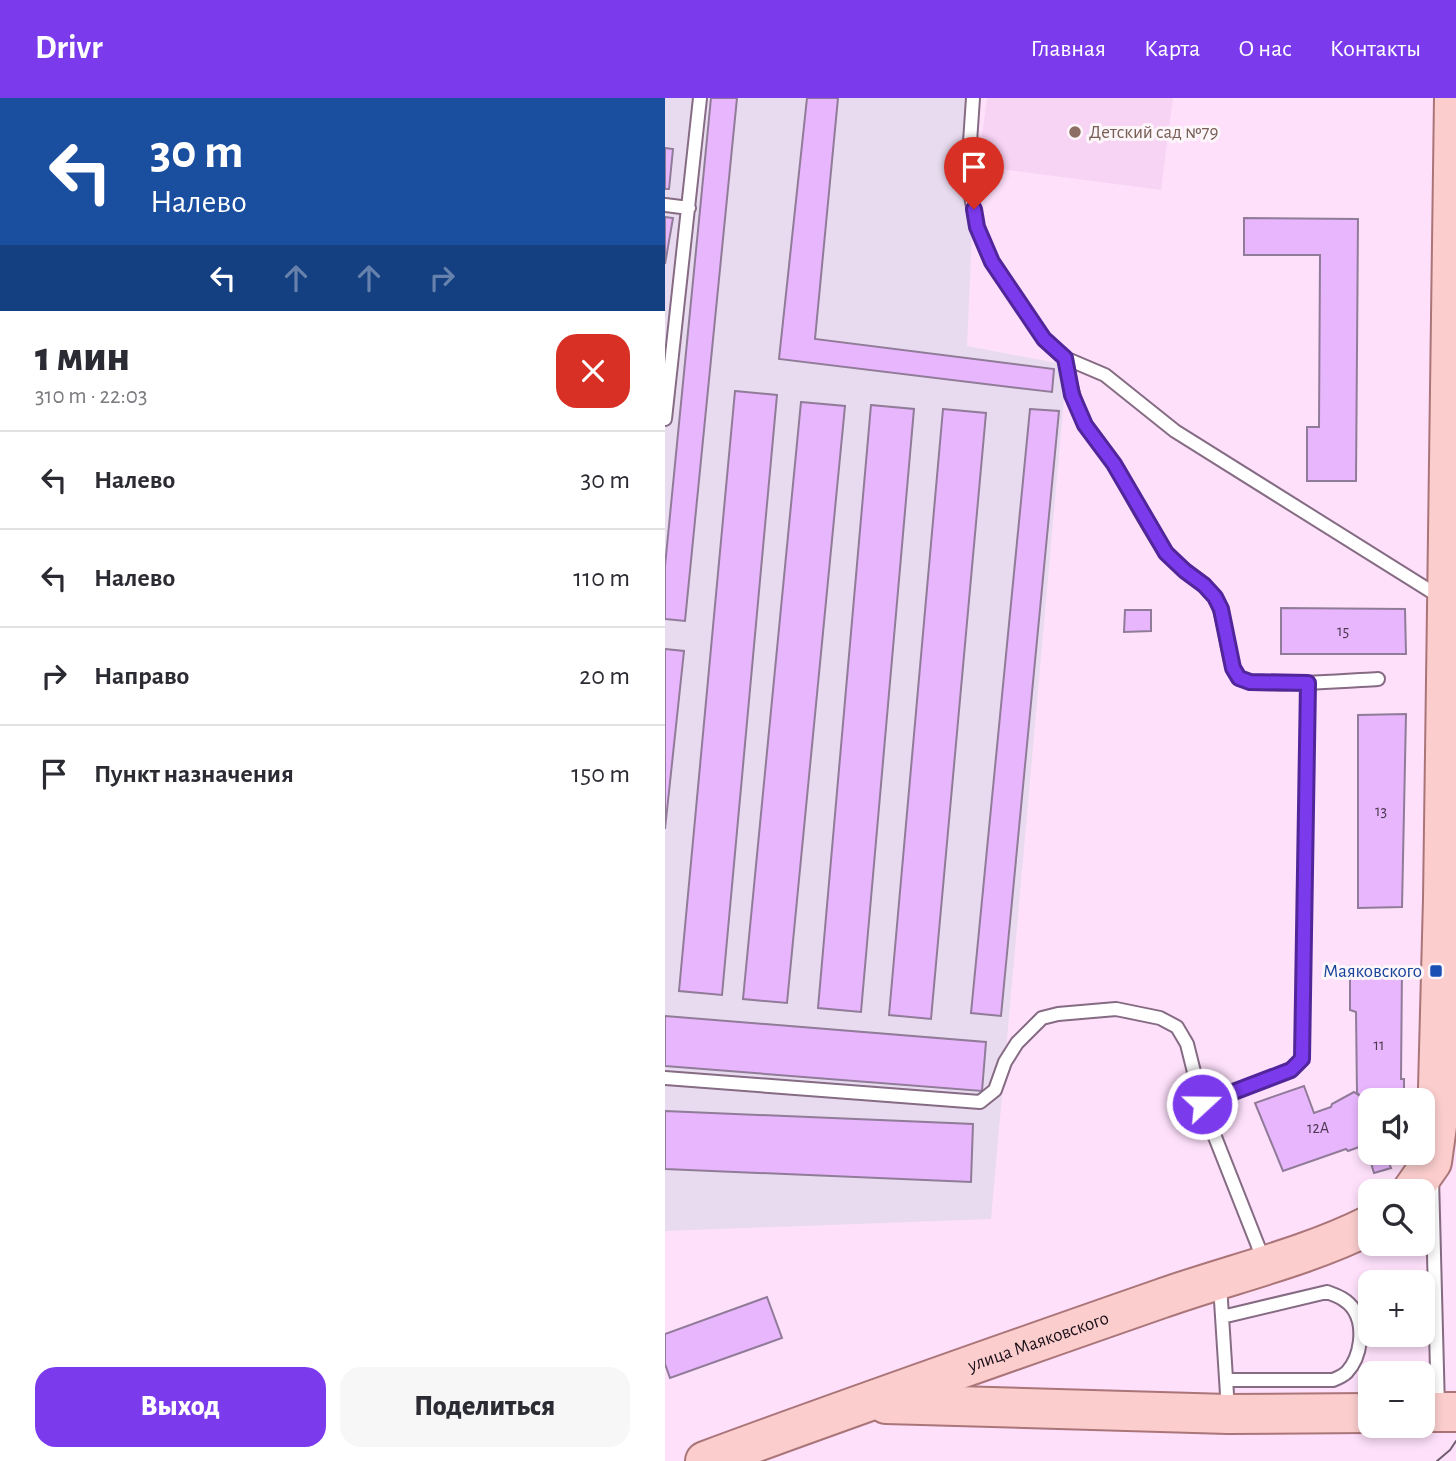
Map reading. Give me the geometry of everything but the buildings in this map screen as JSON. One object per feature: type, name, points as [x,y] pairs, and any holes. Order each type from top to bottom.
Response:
[{"type":"main road","points":[[1422,1177],[1437,1126],[1448,602],[1454,98]]},
{"type":"main road","name":"улица Маяковского","points":[[705,1461],[1219,1278],[1266,1265],[1358,1232]]},
{"type":"main road","points":[[863,1403],[1227,1397],[1358,1412]]},
{"type":"lane","points":[[665,419],[700,98]]},
{"type":"lane","points":[[974,98],[970,142],[970,191],[977,227],[992,262],[1044,339],[1065,358],[1105,375],[1175,431],[1448,602]]},
{"type":"lane","points":[[665,205],[689,208]]},
{"type":"lane","points":[[1065,358],[1072,395],[1085,425],[1114,464],[1166,553],[1215,597],[1221,609],[1235,674],[1250,682],[1308,683],[1378,678]]},
{"type":"lane","points":[[1202,1104],[1291,1070],[1302,1059],[1308,683]]},
{"type":"lane","points":[[665,1079],[980,1102],[995,1090],[1011,1052],[1030,1028],[1042,1018],[1117,1009],[1160,1018],[1177,1027],[1187,1044],[1202,1104],[1266,1265]]},
{"type":"lane","points":[[1422,1177],[1439,1412]]},
{"type":"lane","points":[[1219,1278],[1227,1397],[1333,1380],[1346,1373],[1355,1360],[1360,1341],[1360,1322],[1353,1308],[1341,1297],[1327,1292],[1222,1317]]},
{"type":"shaded area","points":[[665,98],[978,98],[967,346],[1067,365],[991,1219],[665,1231]]},
{"type":"shaded area","name":"Детский сад №79","points":[[987,98],[1173,98],[1161,190],[978,166]]},
{"type":"tram line","points":[[1437,1461],[1456,1441]]},
{"type":"place","name":"Детский сад №79","points":[[1075,132]]},
{"type":"place","name":"Маяковского","points":[[1436,971]]},
{"type":"route","points":[[974,209],[977,227],[992,262],[1044,339],[1065,358],[1072,395],[1085,425],[1114,464],[1166,553],[1215,597],[1221,609],[1235,674],[1250,682],[1308,683],[1302,1059],[1296,1068],[1202,1104]]}]
